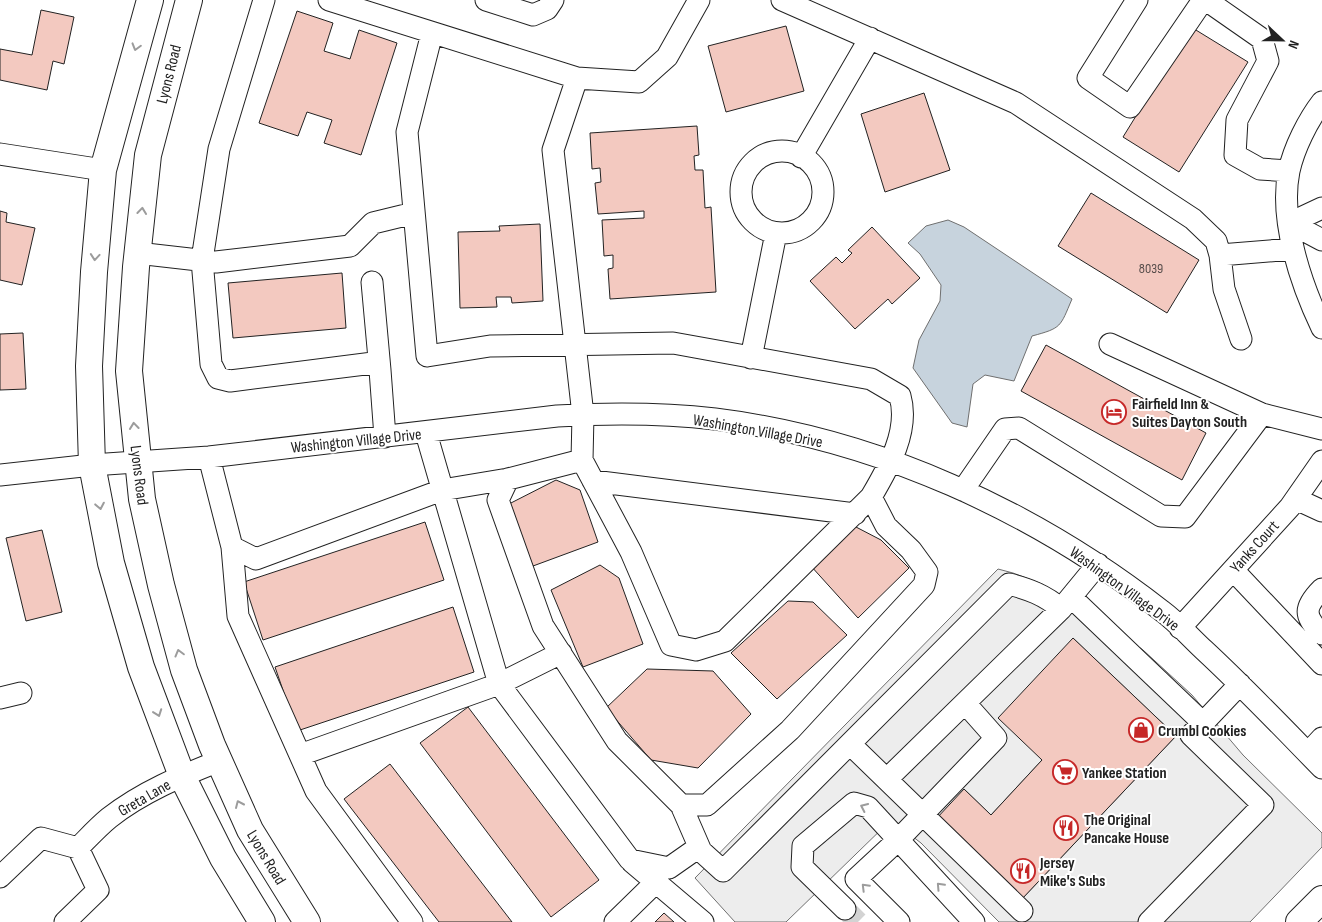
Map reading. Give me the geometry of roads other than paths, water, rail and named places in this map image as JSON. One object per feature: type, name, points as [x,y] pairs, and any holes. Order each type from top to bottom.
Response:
[{"type":"main road","points":[[150,0],[103,170],[94,272],[89,366],[92,465],[117,582],[141,667],[182,776],[223,858],[262,922]]},
{"type":"main road","name":"Lyons Road","points":[[189,0],[148,155],[137,253],[129,371],[142,499],[161,585],[181,661],[219,761],[250,830],[307,922]]},
{"type":"main road","points":[[1298,922],[1322,899]]},
{"type":"street","points":[[264,0],[219,149],[202,260],[211,364],[218,378],[230,381],[373,363],[380,370]]},
{"type":"street","points":[[329,0],[577,78],[638,82],[668,57],[699,0]]},
{"type":"street","points":[[486,0],[533,15],[547,9],[553,0]]},
{"type":"street","points":[[782,0],[1016,103],[1193,219],[1216,241],[1220,255],[1224,289],[1241,339]]},
{"type":"street","points":[[1137,0],[1088,78],[1130,107],[1204,0],[1262,39],[1268,62],[1237,120],[1235,156],[1260,169],[1289,171]]},
{"type":"street","points":[[432,32],[407,132],[427,356],[490,346],[576,345],[673,343],[871,379],[893,390],[900,396],[903,419],[891,462],[871,496],[726,641],[696,650],[671,644],[631,552],[582,460],[583,414],[576,345],[553,150],[577,78]]},
{"type":"street","points":[[801,157],[870,38]]},
{"type":"street","points":[[1322,102],[1300,142],[1289,171],[1287,205],[1293,249],[1322,328]]},
{"type":"street","points":[[774,151],[790,152],[801,157],[808,160],[820,177],[823,189],[822,202],[814,218],[793,232],[776,233],[755,224],[744,210],[741,202],[741,185],[749,167],[761,156],[774,151]]},
{"type":"street","points":[[0,154],[103,170]]},
{"type":"street","points":[[1290,223],[1322,208]]},
{"type":"street","points":[[137,253],[216,262],[350,246],[373,223],[414,214]]},
{"type":"street","points":[[1290,223],[1322,240]]},
{"type":"street","points":[[751,358],[776,233]]},
{"type":"street","points":[[1220,255],[1293,249]]},
{"type":"street","points":[[372,282],[385,438]]},
{"type":"street","points":[[1110,344],[1262,414],[1322,429]]},
{"type":"street","name":"Washington Village Drive","points":[[0,475],[92,465],[209,457],[583,414],[661,414],[716,419],[785,432],[891,462],[963,490],[1012,514],[1098,564],[1164,612],[1317,753]]},
{"type":"street","points":[[963,490],[1005,428],[1019,428],[1161,516],[1185,517],[1262,414]]},
{"type":"street","points":[[426,433],[499,684],[630,860],[703,922]]},
{"type":"street","points":[[209,457],[232,547],[238,616],[316,791],[412,922]]},
{"type":"street","points":[[232,547],[256,559],[442,490],[508,479],[582,460]]},
{"type":"street","name":"Yanks Court","points":[[1180,628],[1296,499],[1322,460]]},
{"type":"street","points":[[508,479],[498,500],[543,626],[617,741],[681,806],[699,847],[723,871],[1009,584],[1030,590],[1052,601],[1066,603],[1202,723]]},
{"type":"street","points":[[593,481],[855,514]]},
{"type":"street","points":[[681,806],[707,805],[783,736],[924,585],[927,572],[911,550],[886,526],[871,496]]},
{"type":"street","points":[[1296,499],[1322,511]]},
{"type":"street","points":[[887,779],[1066,603],[1098,564]]},
{"type":"street","points":[[1233,570],[1322,664]]},
{"type":"street","points":[[1322,588],[1310,602],[1307,613],[1312,624],[1322,634]]},
{"type":"street","points":[[300,755],[499,684],[561,653]]},
{"type":"street","points":[[1149,922],[1263,805],[1190,735],[1240,684]]},
{"type":"street","points":[[0,698],[21,693]]},
{"type":"street","points":[[899,922],[856,879],[898,840],[996,738],[965,703]]},
{"type":"street","points":[[850,744],[1022,911]]},
{"type":"street","name":"Greta Lane","points":[[78,848],[108,819],[137,799],[182,776],[219,761]]},
{"type":"street","points":[[845,909],[802,867],[803,846],[854,803],[868,807],[971,921]]},
{"type":"street","points":[[0,877],[41,838],[78,848],[98,890],[64,922]]},
{"type":"street","points":[[630,860],[669,868],[699,847]]},
{"type":"street","points":[[615,922],[656,882]]},
{"type":"tunnel","points":[[845,909],[858,922]]},
{"type":"place","name":"Fairfield Inn & Suites Dayton South","points":[[1114,412]]},
{"type":"place","name":"Crumbl Cookies","points":[[1141,730]]},
{"type":"place","name":"Yankee Station","points":[[1065,772]]},
{"type":"place","name":"The Original Pancake House","points":[[1066,828]]},
{"type":"place","name":"Jersey Mike's Subs","points":[[1023,871]]}]
